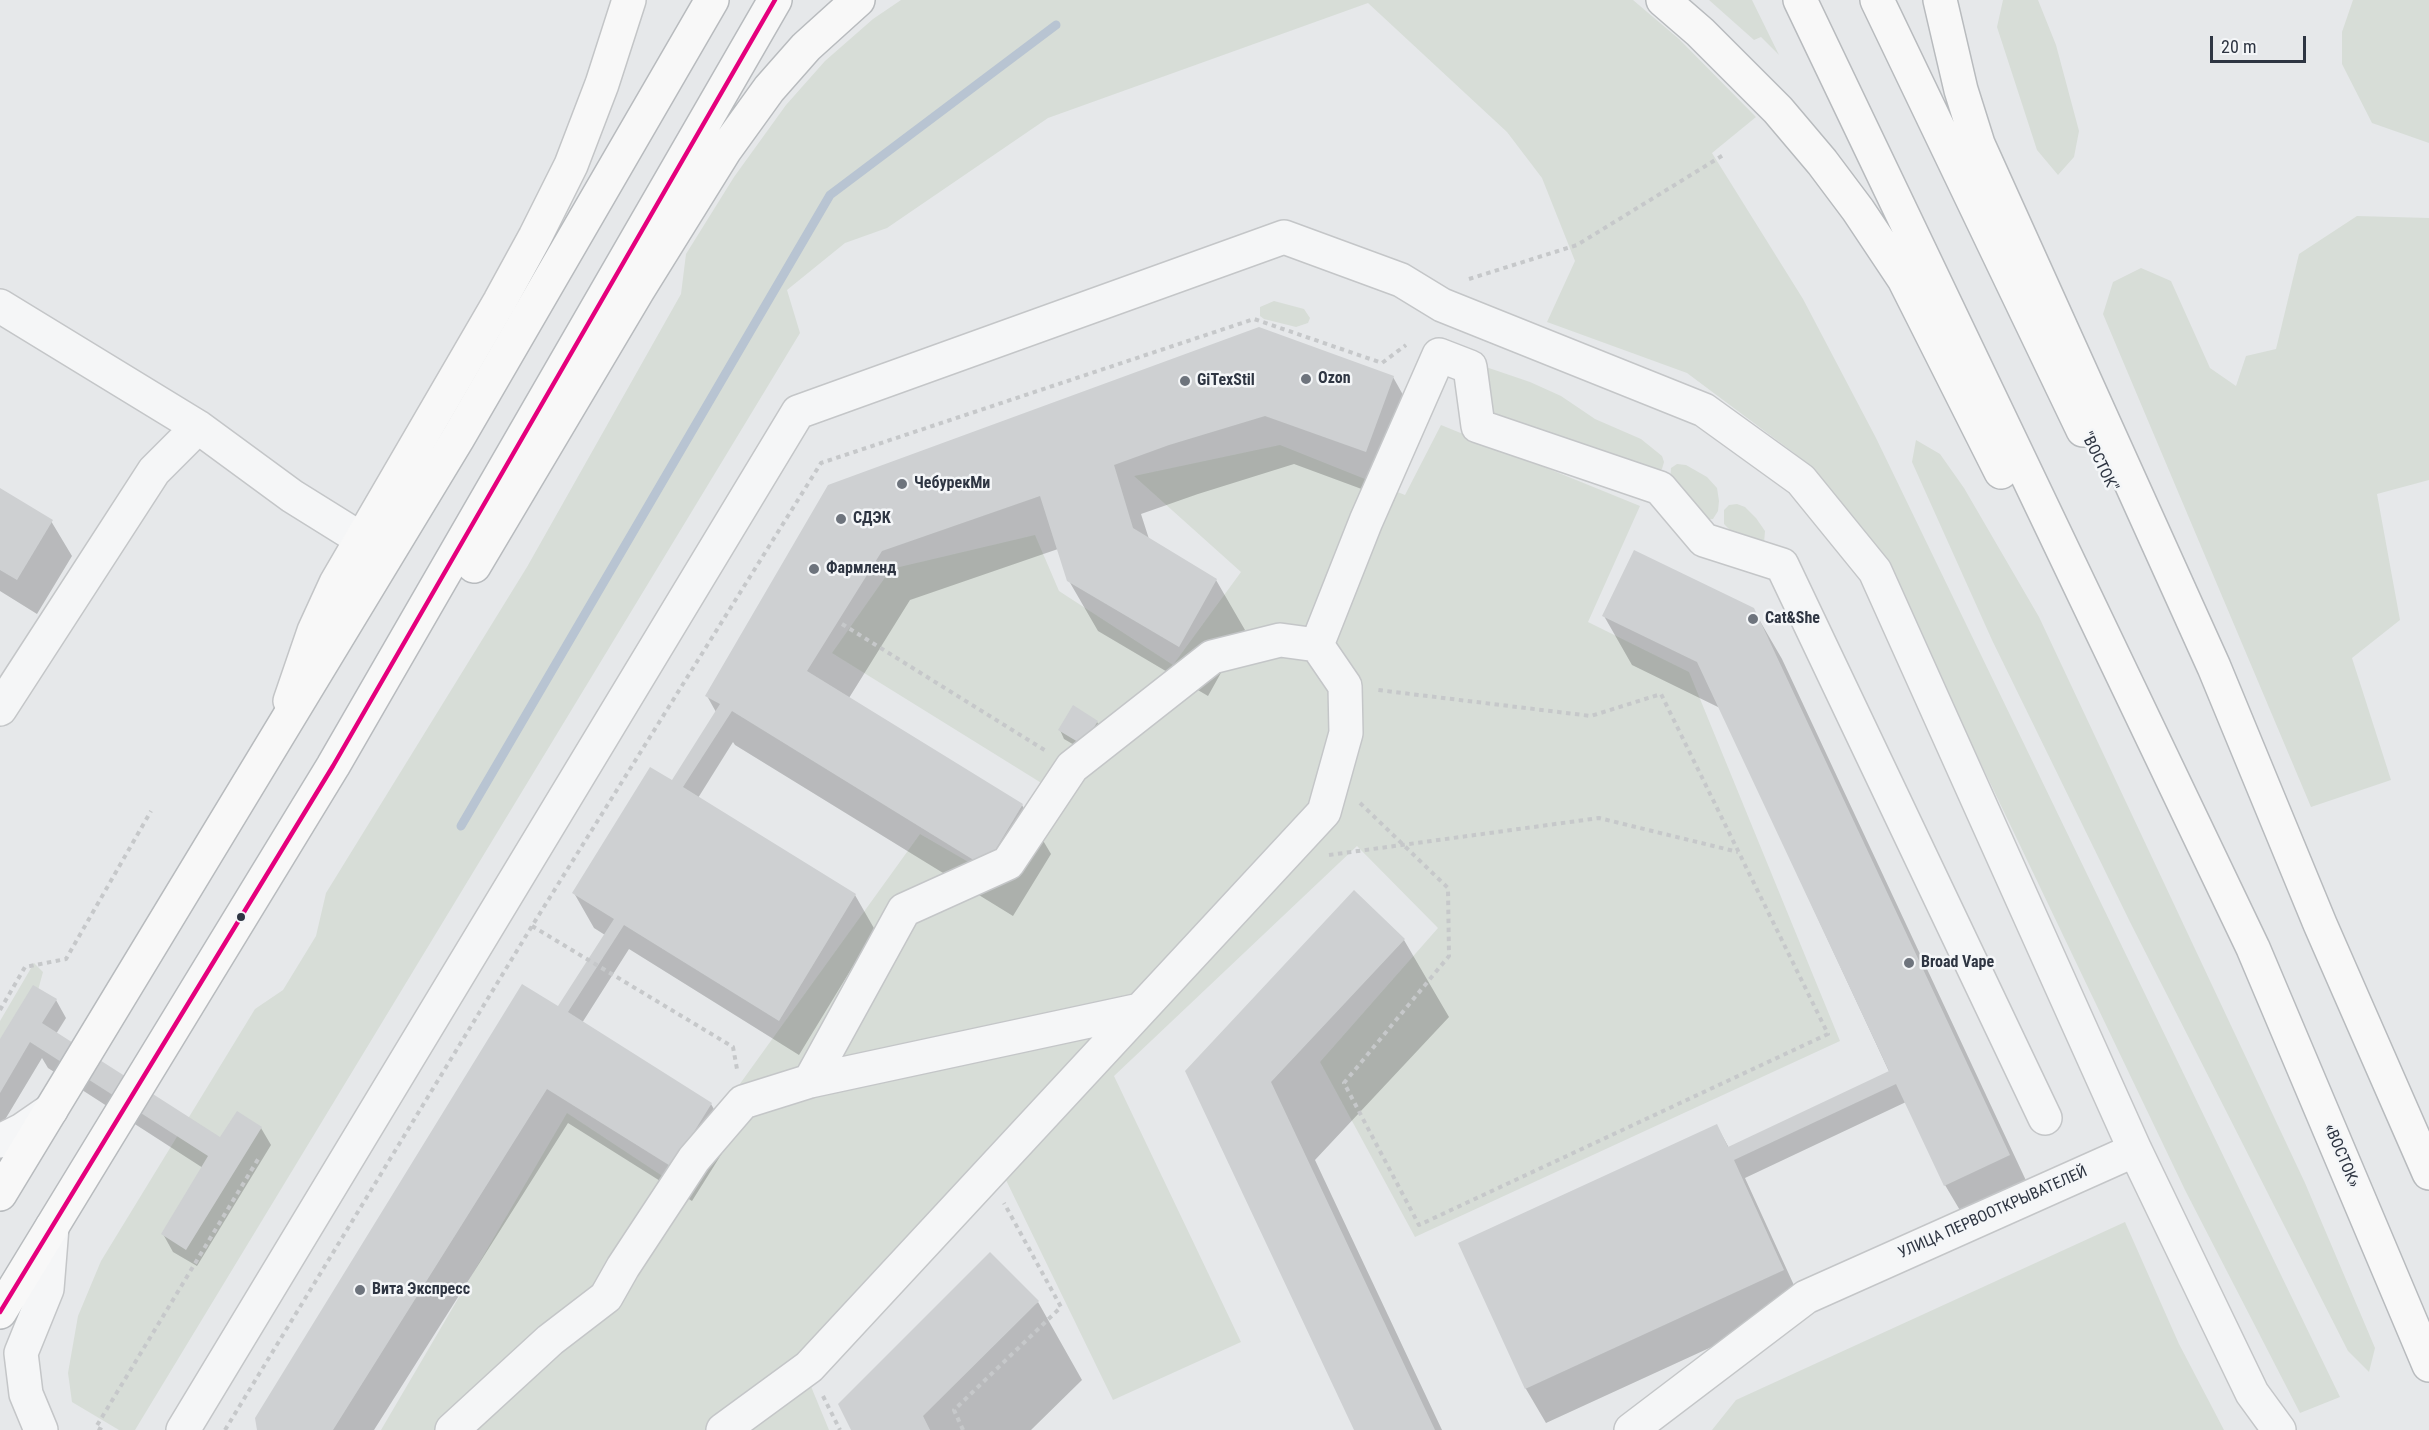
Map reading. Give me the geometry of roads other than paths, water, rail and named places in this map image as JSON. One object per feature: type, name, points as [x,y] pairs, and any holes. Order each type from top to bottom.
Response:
[{"type":"main road","points":[[279,734],[314,632],[336,584],[500,301],[571,165],[602,84],[629,0]]},
{"type":"main road","points":[[0,1194],[458,438],[712,0]]},
{"type":"main road","points":[[0,1312],[333,766],[776,0]]},
{"type":"main road","points":[[333,766],[448,610],[638,290],[725,150],[769,89],[806,47],[858,0]]},
{"type":"main road","points":[[1663,0],[1700,32],[1778,110],[1834,178],[1904,279],[2105,677],[2253,948]]},
{"type":"main road","name":"\"ВОСТОК\"","points":[[1877,0],[2320,924]]},
{"type":"main road","points":[[1940,0],[1959,80],[1978,144],[2214,667],[2320,924],[2429,1173]]},
{"type":"main road","points":[[1805,9],[2253,948]]},
{"type":"main road","name":"«ВОСТОК»","points":[[2253,948],[2429,1365]]},
{"type":"street","points":[[183,1430],[798,412],[1284,237],[1401,280],[1442,305],[1704,410],[1801,480],[1875,571],[2135,1150],[2252,1393],[2278,1430]]},
{"type":"street","points":[[0,306],[198,427],[292,496],[361,539],[374,537],[391,524],[430,466],[458,438]]},
{"type":"street","points":[[1317,645],[1366,521],[1439,354],[1470,367],[1478,426],[1660,488],[1704,540],[1782,565],[2045,1118]]},
{"type":"street","points":[[0,709],[154,471],[198,427]]},
{"type":"street","points":[[723,1430],[809,1367],[1324,813],[1346,733],[1345,686],[1317,645],[1280,640],[1212,657],[1072,767],[1008,862],[904,910],[810,1080]]},
{"type":"street","points":[[452,1430],[550,1340],[606,1297],[623,1267],[694,1160],[743,1102],[810,1080],[1140,1010]]},
{"type":"street","points":[[0,1141],[22,1130],[51,1110]]},
{"type":"street","name":"УЛИЦА ПЕРВООТКРЫВАТЕЛЕЙ","points":[[1631,1430],[1806,1297],[2135,1150]]},
{"type":"street","points":[[41,1430],[26,1394],[21,1353],[47,1289],[52,1227]]},
{"type":"waterway","points":[[461,826],[830,195],[1056,25]]},
{"type":"place","name":"Ozon","points":[[1306,379]]},
{"type":"place","name":"GiTexStil","points":[[1185,381]]},
{"type":"place","name":"ЧебурекМи","points":[[902,484]]},
{"type":"place","name":"СДЭК","points":[[841,519]]},
{"type":"place","name":"Фармленд","points":[[814,569]]},
{"type":"place","name":"Cat&She","points":[[1753,619]]},
{"type":"place","name":"Broad Vape","points":[[1909,963]]},
{"type":"place","name":"Вита Экспресс","points":[[360,1290]]}]
